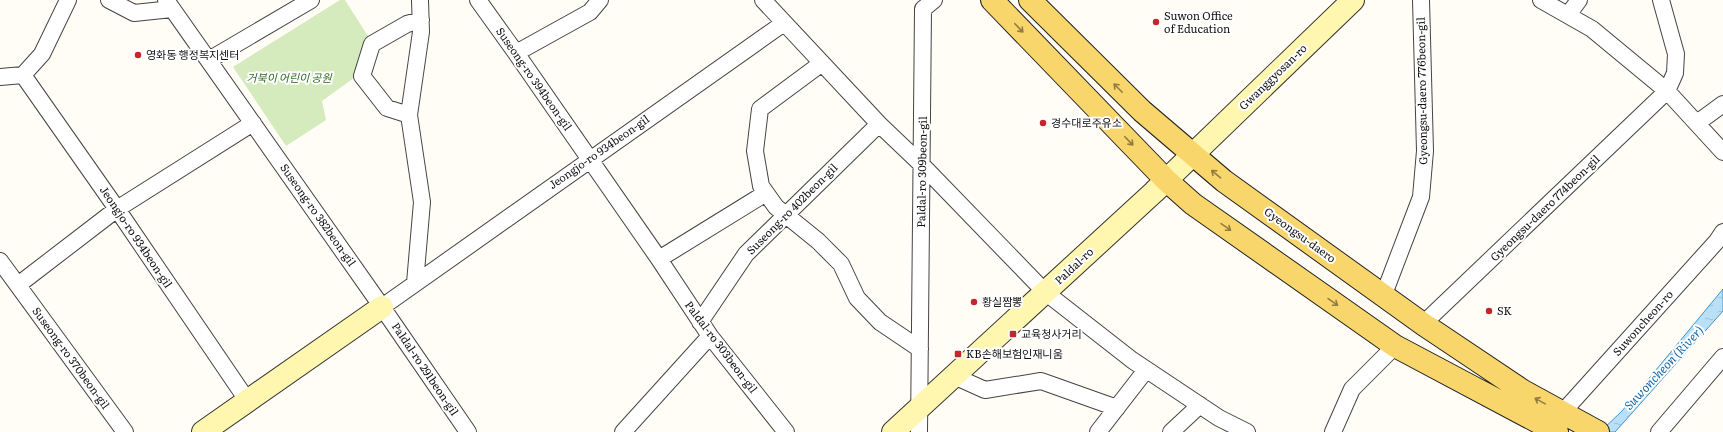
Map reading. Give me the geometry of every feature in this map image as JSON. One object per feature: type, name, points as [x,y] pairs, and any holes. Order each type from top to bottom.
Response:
[{"type":"main road","name":"Gyeongsu-daero","points":[[992,0],[1166,180],[1193,204],[1395,346],[1557,425],[1598,432]]},
{"type":"main road","name":"Gyeongsu-daero","points":[[1030,0],[1142,111],[1224,181],[1384,294],[1423,324],[1523,391],[1557,425]]},
{"type":"main road","name":"Gwanggyosan-ro","points":[[1194,155],[1353,0]]},
{"type":"main road","name":"Paldal-ro","points":[[893,432],[1194,155]]},
{"type":"main road","name":"Jeongjo-ro 934beon-gil","points":[[204,432],[247,400],[382,307]]},
{"type":"street","points":[[0,77],[23,75],[42,54],[68,0]]},
{"type":"street","name":"Suseong-ro 382beon-gil","points":[[109,0],[134,13],[169,5],[382,307]]},
{"type":"street","points":[[209,60],[311,0]]},
{"type":"street","points":[[415,283],[422,202],[409,116],[421,32],[420,0]]},
{"type":"street","name":"Suseong-ro 394beon-gil","points":[[478,0],[589,159]]},
{"type":"street","points":[[516,53],[590,12],[600,0]]},
{"type":"street","points":[[764,0],[879,124],[922,165],[1045,292],[1146,370],[1220,418],[1247,432]]},
{"type":"street","name":"Paldal-ro 309beon-gil","points":[[919,432],[923,9],[934,0]]},
{"type":"street","name":"Gyeongsu-daero 776beon-gil","points":[[1384,294],[1421,197],[1425,151],[1421,0]]},
{"type":"street","points":[[1541,0],[1592,29],[1667,91],[1723,152]]},
{"type":"street","points":[[1568,15],[1579,0]]},
{"type":"street","points":[[1661,0],[1676,54],[1675,74],[1667,91]]},
{"type":"street","points":[[409,116],[387,108],[362,76],[372,44],[406,24],[421,20]]},
{"type":"street","name":"Jeongjo-ro 934beon-gil","points":[[382,307],[784,22]]},
{"type":"street","points":[[822,63],[760,109],[755,151],[761,186],[776,207],[818,241],[841,264],[857,298],[880,322],[920,350]]},
{"type":"street","name":"Jeongjo-ro 934beon-gil","points":[[23,75],[117,209],[247,400]]},
{"type":"street","name":"Gyeongsu-daero 774beon-gil","points":[[1423,324],[1667,91]]},
{"type":"street","points":[[1697,123],[1723,104]]},
{"type":"street","points":[[18,285],[117,209],[253,123]]},
{"type":"street","name":"Suseong-ro 402beon-gil","points":[[700,322],[746,254],[879,124]]},
{"type":"street","name":"Paldal-ro 303beon-gil","points":[[589,159],[659,259],[710,336],[786,432]]},
{"type":"street","points":[[659,259],[766,193]]},
{"type":"street","name":"Suwoncheon-ro","points":[[1557,425],[1717,242],[1723,232]]},
{"type":"street","name":"Suseong-ro 370beon-gil","points":[[0,261],[125,432]]},
{"type":"street","name":"Paldal-ro 291beon-gil","points":[[382,307],[468,432]]},
{"type":"street","points":[[623,432],[710,336]]},
{"type":"street","points":[[1333,432],[1352,389],[1395,346]]},
{"type":"street","points":[[1659,432],[1723,357]]},
{"type":"street","points":[[1098,432],[1146,370]]},
{"type":"street","points":[[954,376],[984,390],[1041,381],[1117,408]]},
{"type":"street","points":[[1171,432],[1200,405]]},
{"type":"green space","name":"거북이 어린이 공원","points":[[340,0],[345,0],[371,41],[358,75],[322,101],[326,120],[286,146],[233,67]]},
{"type":"water","name":"Suwoncheon (River)","points":[[1723,289],[1723,311],[1615,432],[1600,432],[1622,411]]},
{"type":"place","name":"Suwon Office of Education","points":[[1156,22]]},
{"type":"place","name":"영화동 행정복지센터","points":[[138,55]]},
{"type":"place","name":"경수대로주유소","points":[[1043,123]]},
{"type":"place","name":"황실짬뽕","points":[[974,302]]},
{"type":"place","name":"SK","points":[[1489,311]]},
{"type":"place","name":"교육청사거리","points":[[1013,334]]},
{"type":"place","name":"KB손해보험인재니움","points":[[958,354]]}]
